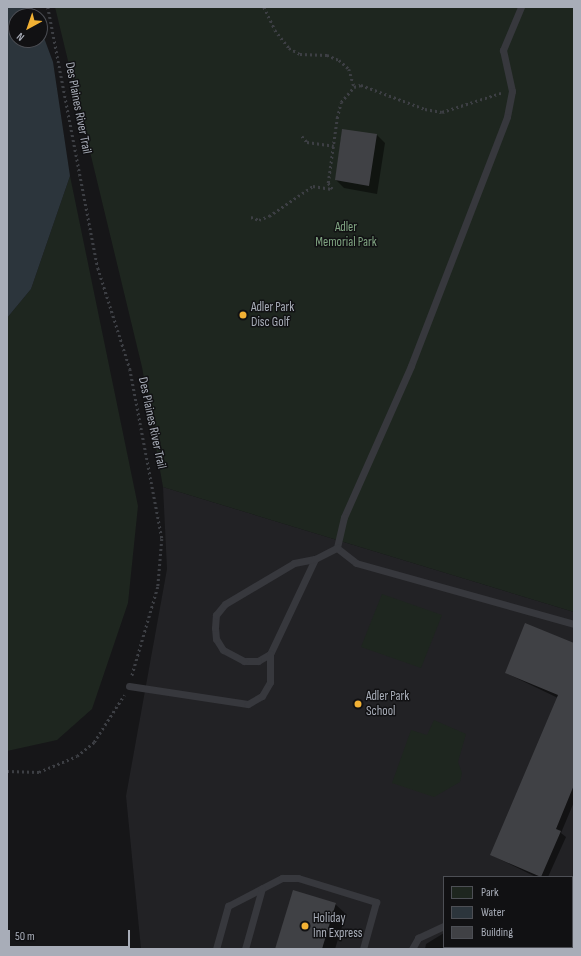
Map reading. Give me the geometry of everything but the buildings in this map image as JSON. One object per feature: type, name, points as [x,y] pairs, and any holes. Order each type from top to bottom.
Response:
[{"type":"lane","points":[[337,548],[344,517],[448,274],[508,117],[512,91],[503,50],[521,7]]},
{"type":"lane","points":[[270,654],[258,661],[233,657],[216,639],[216,615],[225,604],[294,563],[315,559],[337,548]]},
{"type":"lane","points":[[337,548],[356,563],[574,624]]},
{"type":"lane","points":[[129,686],[248,704],[262,696],[270,682],[270,654],[315,559]]},
{"type":"lane","points":[[216,949],[228,906],[282,878],[298,878],[376,902],[363,949]]},
{"type":"lane","points":[[245,949],[262,888]]},
{"type":"lane","points":[[412,949],[418,938],[443,926]]},
{"type":"path","name":"Des Plaines River Trail","points":[[7,771],[39,772],[77,756],[94,742],[117,711],[129,686],[158,587],[162,540],[155,487],[130,369],[98,268],[48,7]]},
{"type":"path","points":[[264,7],[275,30],[289,48],[300,54],[327,55],[339,60],[349,69],[354,87]]},
{"type":"path","points":[[251,217],[259,220],[269,216],[313,186],[332,189],[328,183],[341,102],[354,87],[361,85],[425,109],[442,112],[473,104],[487,95],[512,91]]},
{"type":"path","points":[[302,136],[307,142],[334,146]]},
{"type":"shaded area","name":"Adler Park School","points":[[163,487],[574,612],[574,949],[141,949],[126,796],[167,569]]},
{"type":"green space","name":"Adler Park Disc Golf","points":[[55,7],[574,7],[574,612],[163,487],[142,367]]},
{"type":"green space","points":[[70,176],[138,506],[128,603],[92,709],[57,740],[7,751],[7,318],[31,289]]},
{"type":"green space","points":[[382,594],[442,615],[421,668],[361,647]]},
{"type":"green space","points":[[434,720],[466,734],[458,762],[462,773],[460,782],[434,797],[392,783],[411,730],[427,735]]},
{"type":"water","points":[[7,7],[32,7],[8,8],[8,48],[48,48],[53,62],[70,176],[31,289],[7,318]]},
{"type":"place","name":"Adler Park Disc Golf","points":[[243,315]]},
{"type":"place","name":"Adler Park School","points":[[358,704]]},
{"type":"place","name":"Holiday Inn Express","points":[[305,926]]},
{"type":"park label","name":"Adler Memorial Park","points":[[346,236]]}]
